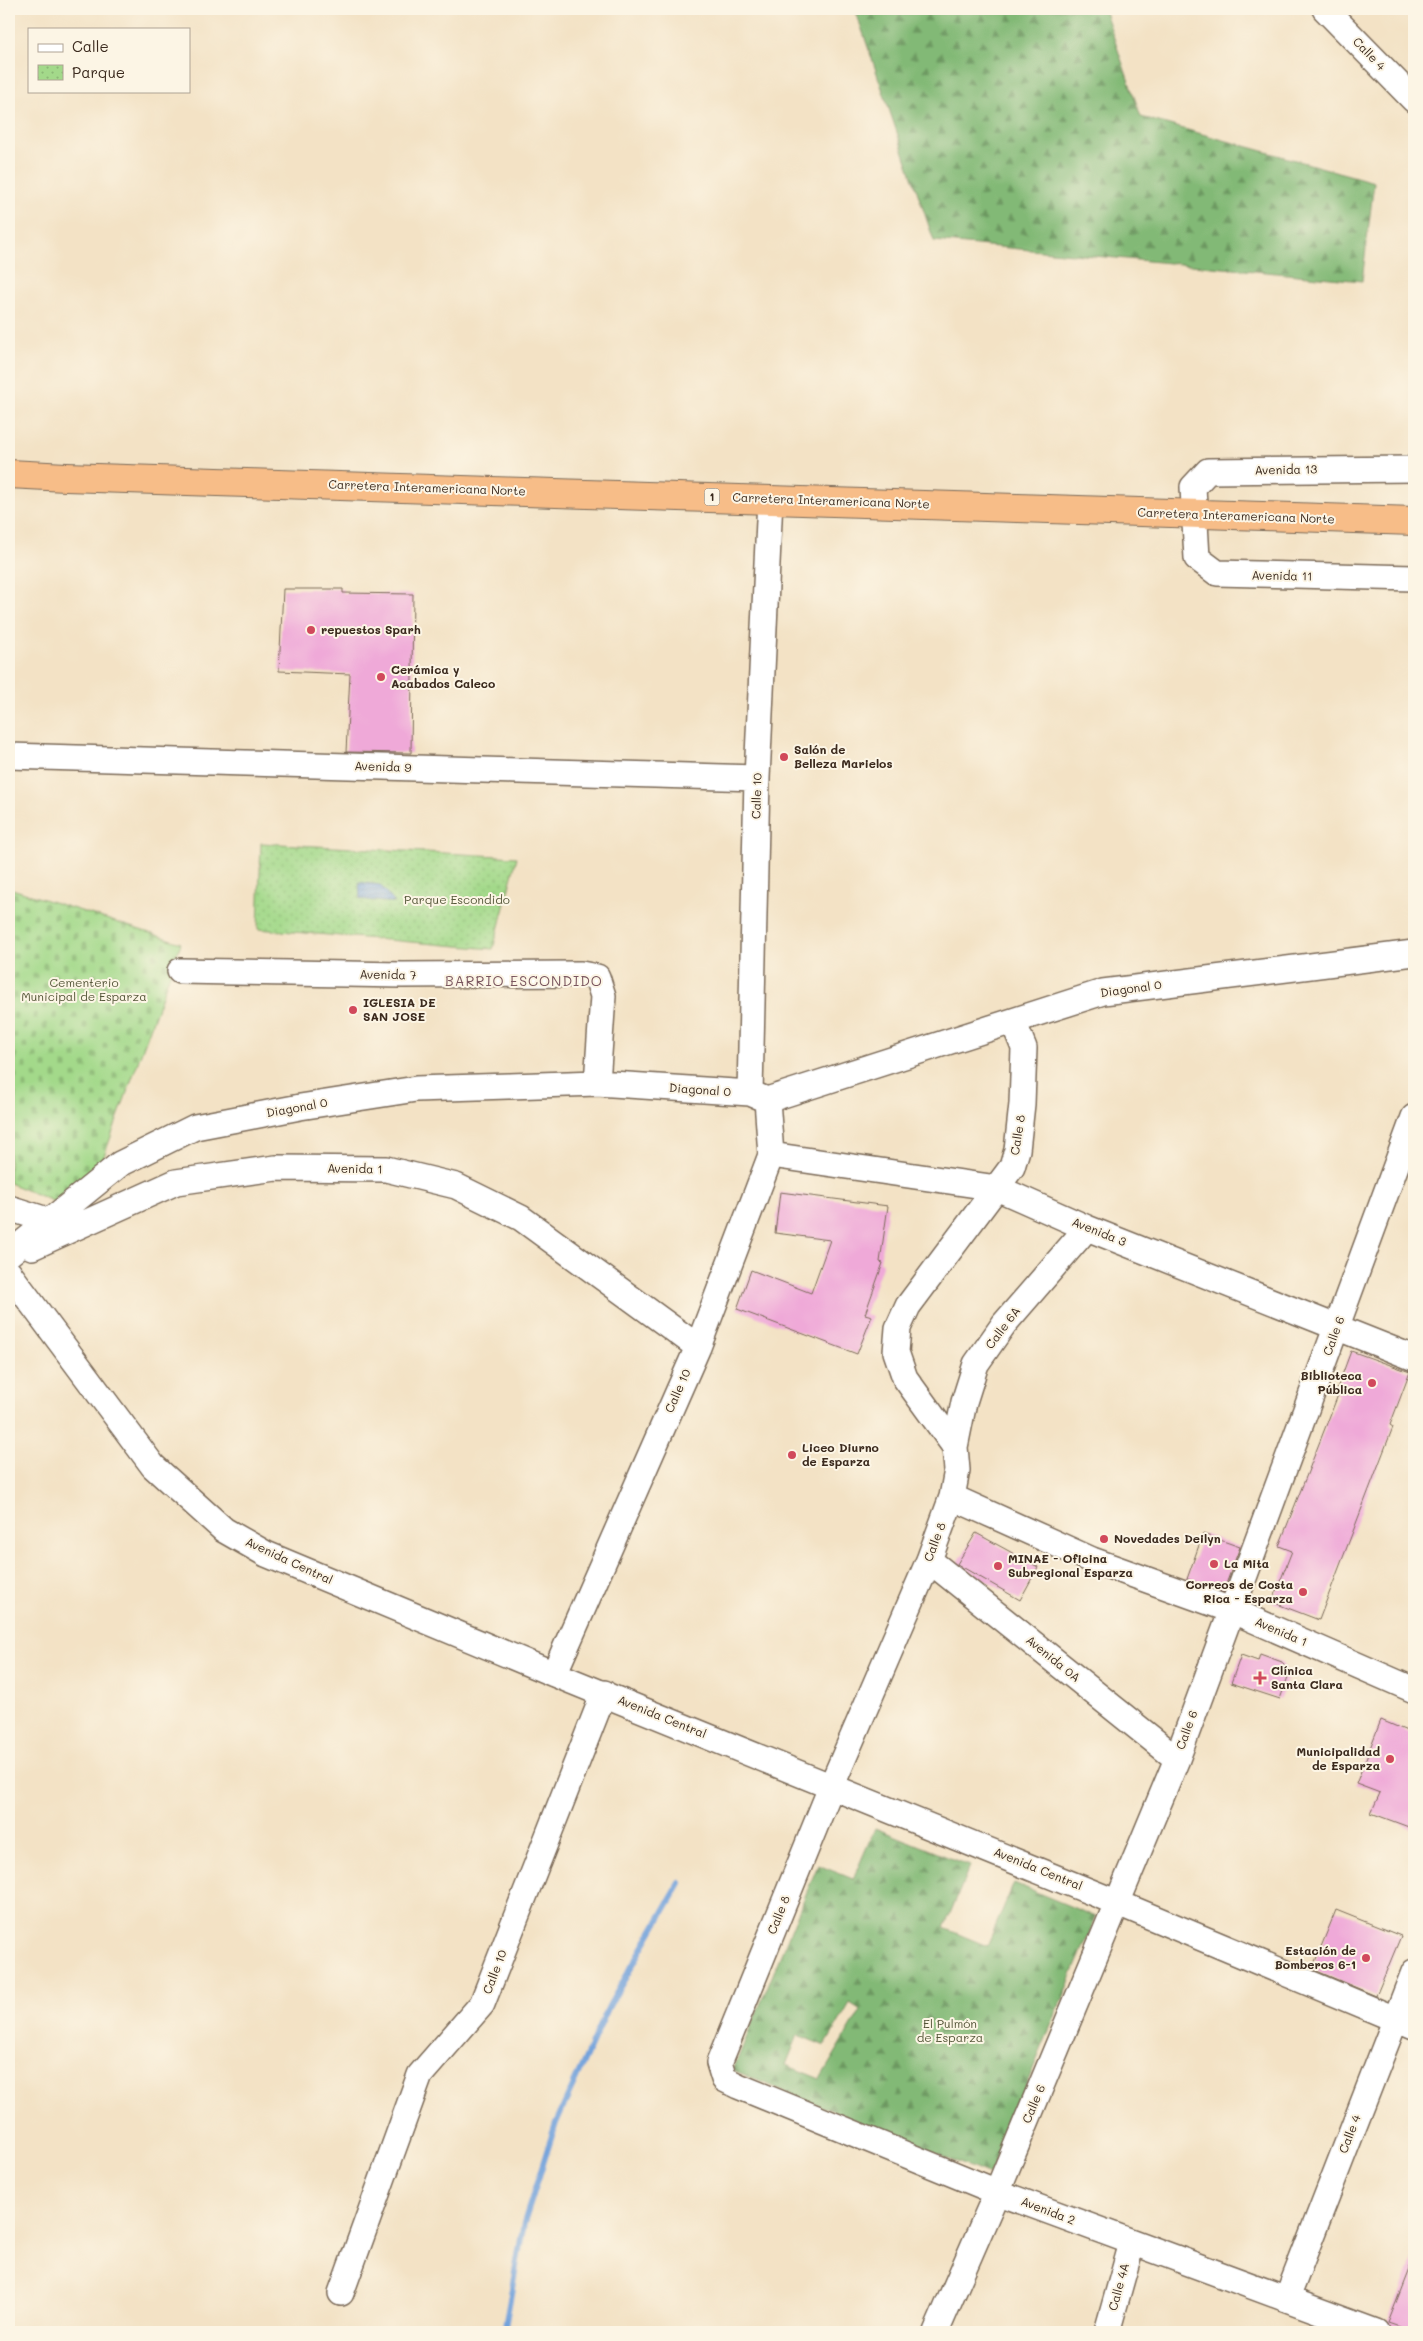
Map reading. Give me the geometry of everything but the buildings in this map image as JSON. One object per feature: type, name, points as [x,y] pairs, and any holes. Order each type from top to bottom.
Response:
[{"type":"highway","name":"Carretera Interamericana Norte","points":[[9,474],[76,478],[770,499],[1194,516],[1414,521]]},
{"type":"street","name":"Calle 4","points":[[1325,9],[1414,100]]},
{"type":"street","name":"Avenida 13","points":[[1194,516],[1193,487],[1208,471],[1414,469]]},
{"type":"street","name":"Calle 10","points":[[554,1674],[698,1347],[771,1155],[759,1096],[757,778],[770,499]]},
{"type":"street","name":"Avenida 11","points":[[1194,516],[1197,558],[1217,573],[1414,578]]},
{"type":"street","name":"Avenida 9","points":[[9,756],[757,778]]},
{"type":"street","name":"Diagonal 0","points":[[9,1255],[120,1164],[195,1127],[300,1106],[416,1089],[597,1083],[759,1096],[1013,1021],[1102,992],[1414,953]]},
{"type":"street","name":"Avenida 7","points":[[180,971],[402,976],[581,974],[596,977],[603,996],[597,1083]]},
{"type":"street","name":"Calle 8","points":[[724,2080],[719,2063],[832,1785],[929,1560],[952,1497],[957,1470],[955,1447],[905,1378],[896,1352],[898,1328],[908,1306],[1012,1167],[1018,1150],[1024,1048],[1013,1021]]},
{"type":"street","name":"Calle 6","points":[[936,2332],[997,2192],[1176,1759],[1414,1117]]},
{"type":"street","name":"Avenida 3","points":[[771,1155],[997,1188],[1087,1228],[1414,1358]]},
{"type":"street","name":"Avenida 1","points":[[9,1255],[176,1182],[276,1168],[386,1168],[456,1186],[521,1218],[698,1347]]},
{"type":"street","points":[[9,1208],[50,1221]]},
{"type":"street","name":"Calle 6A","points":[[955,1447],[964,1402],[976,1364],[1004,1324],[1087,1228]]},
{"type":"street","name":"Avenida Central","points":[[9,1273],[153,1466],[224,1530],[266,1554],[554,1674],[1118,1902],[1404,2023]]},
{"type":"street","name":"Avenida 1","points":[[952,1497],[1092,1560],[1231,1610],[1414,1690]]},
{"type":"street","name":"Avenida 0A","points":[[929,1560],[1176,1759]]},
{"type":"street","name":"Calle 10","points":[[341,2293],[420,2075],[482,2004],[604,1693]]},
{"type":"street","name":"Calle 4","points":[[1287,2298],[1404,2023],[1414,1972]]},
{"type":"street","name":"Avenida 2","points":[[724,2080],[997,2192],[1376,2332]]},
{"type":"street","name":"Calle 4A","points":[[1107,2332],[1132,2243]]},
{"type":"green space","points":[[855,9],[1104,9],[1141,117],[1374,182],[1362,281],[934,241]]},
{"type":"green space","name":"Parque Escondido","points":[[261,843],[517,857],[493,949],[258,929]]},
{"type":"green space","name":"Cementerio Municipal de Esparza","points":[[9,888],[181,943],[100,1167],[55,1202],[9,1183]]},
{"type":"green space","name":"El Pulmón de Esparza","points":[[875,1828],[970,1866],[944,1928],[987,1946],[1014,1883],[1096,1917],[989,2175],[733,2070],[818,1865],[853,1879]],"holes":[[[850,2003],[861,2010],[820,2079],[786,2065],[798,2035],[825,2046]]]},
{"type":"water","points":[[359,882],[380,885],[395,903],[360,899]]},
{"type":"waterway","points":[[504,2332],[524,2223],[556,2123],[609,2006],[680,1883]]},
{"type":"place","name":"repuestos Sparh","points":[[311,630]]},
{"type":"place","name":"Cerámica y Acabados Caleco","points":[[381,677]]},
{"type":"place","name":"Salón de Belleza Marielos","points":[[784,757]]},
{"type":"place","name":"IGLESIA DE SAN JOSE","points":[[353,1010]]},
{"type":"place","name":"Biblioteca Pública","points":[[1372,1383]]},
{"type":"place","name":"Liceo Diurno de Esparza","points":[[792,1455]]},
{"type":"place","name":"Novedades Deilyn","points":[[1104,1539]]},
{"type":"place","name":"La Mita","points":[[1214,1564]]},
{"type":"place","name":"MINAE - Oficina Subregional Esparza","points":[[998,1566]]},
{"type":"place","name":"Correos de Costa Rica - Esparza","points":[[1303,1592]]},
{"type":"place","name":"Clínica Santa Clara","points":[[1260,1678]]},
{"type":"place","name":"Municipalidad de Esparza","points":[[1390,1759]]},
{"type":"place","name":"Estación de Bomberos 6-1","points":[[1366,1958]]},
{"type":"district","name":"BARRIO ESCONDIDO","points":[[524,981]]}]
